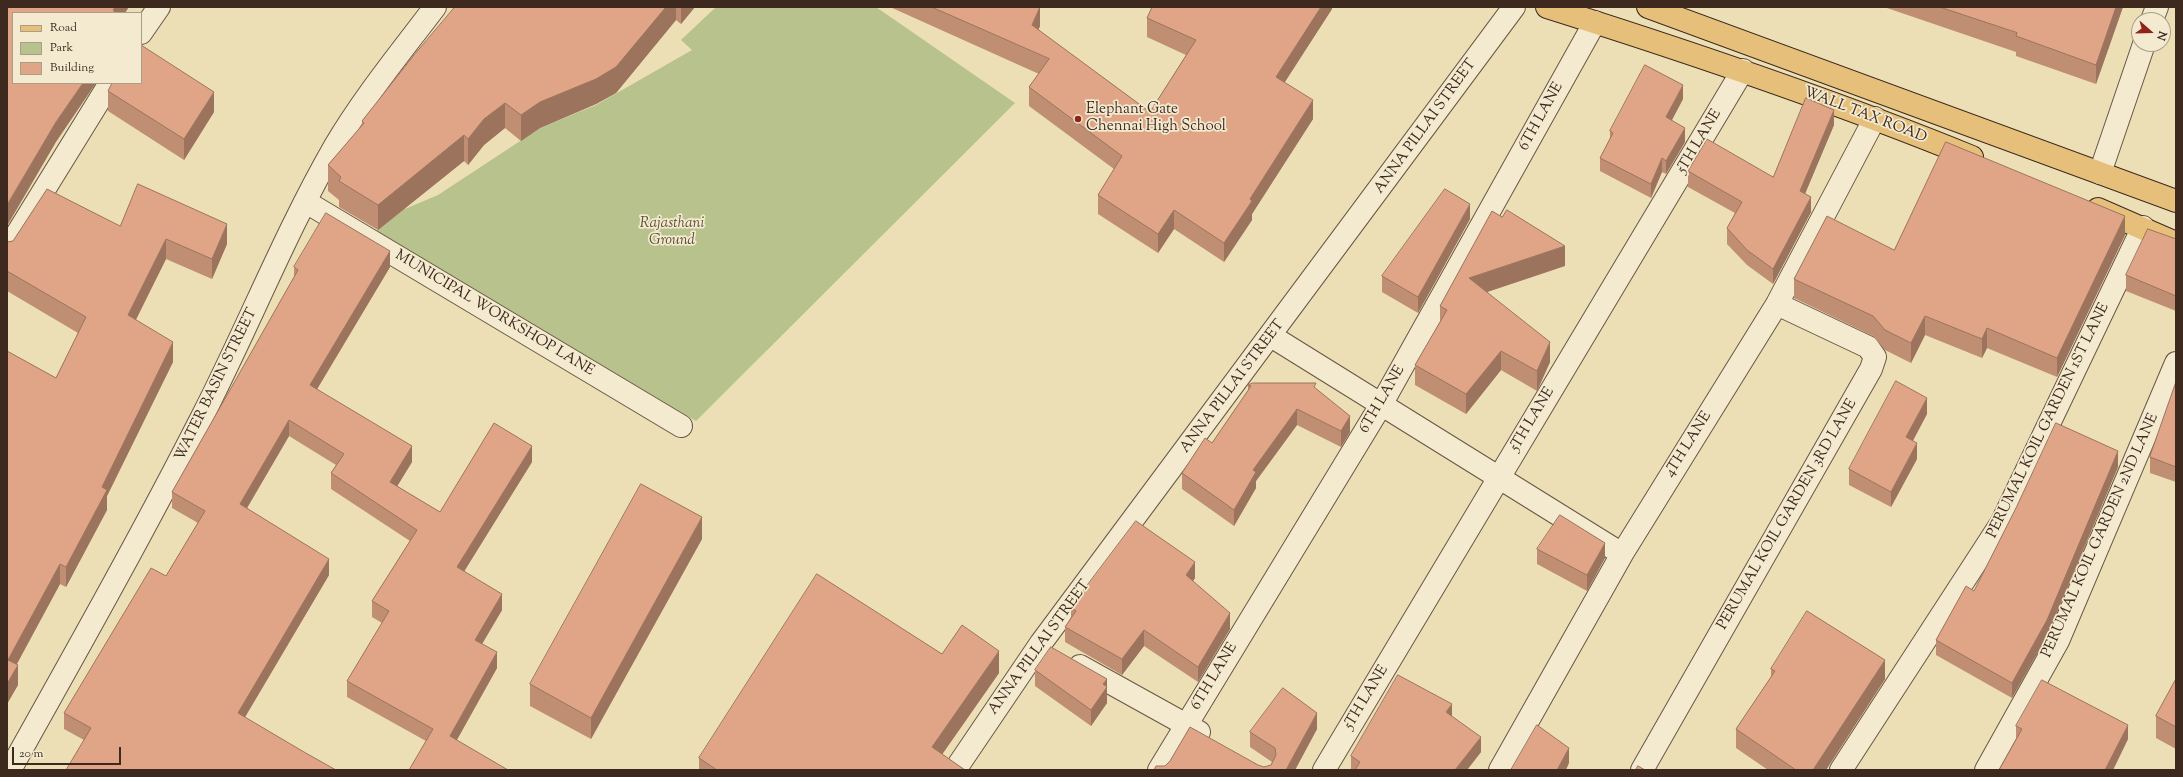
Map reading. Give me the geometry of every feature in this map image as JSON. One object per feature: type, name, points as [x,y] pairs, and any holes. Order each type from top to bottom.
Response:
[{"type":"main road","name":"WALL TAX ROAD","points":[[1547,7],[1743,70],[1875,118],[1991,165]]},
{"type":"main road","name":"WALL TAX ROAD","points":[[1648,7],[2176,200]]},
{"type":"main road","points":[[2078,201],[2143,227],[2176,243]]},
{"type":"street","points":[[142,32],[159,7]]},
{"type":"street","name":"WATER BASIN STREET","points":[[10,770],[152,515],[222,378],[306,202],[336,145],[381,78],[435,7]]},
{"type":"street","name":"ANNA PILLAI STREET","points":[[955,770],[1041,643],[1271,336],[1514,7]]},
{"type":"street","name":"6TH LANE","points":[[1159,770],[1381,405],[1595,22]]},
{"type":"street","points":[[2100,173],[2141,52]]},
{"type":"street","name":"5TH LANE","points":[[1324,770],[1743,70]]},
{"type":"street","points":[[7,250],[109,84]]},
{"type":"street","name":"4TH LANE","points":[[1500,770],[1622,554],[1777,304],[1875,118]]},
{"type":"street","name":"MUNICIPAL WORKSHOP LANE","points":[[306,202],[681,426]]},
{"type":"street","name":"PERUMAL KOIL GARDEN 1ST LANE","points":[[1842,770],[2002,522],[2143,227]]},
{"type":"street","name":"PERUMAL KOIL GARDEN 3RD LANE","points":[[1642,770],[1871,369],[1875,357],[1868,347],[1777,304]]},
{"type":"street","points":[[1271,336],[1622,554]]},
{"type":"street","name":"PERUMAL KOIL GARDEN 2ND LANE","points":[[1986,770],[2058,641],[2176,363]]},
{"type":"street","points":[[1041,643],[1218,743]]},
{"type":"green space","name":"Rajasthani Ground","points":[[716,7],[876,7],[1015,103],[696,421],[376,231],[400,211],[438,195],[540,128],[596,105],[692,50],[681,40]]},
{"type":"building","points":[[7,7],[115,7],[113,10],[115,12],[12,12],[12,84],[82,84],[56,122],[7,205]]},
{"type":"building","points":[[455,7],[666,7],[616,67],[596,79],[540,102],[521,115],[505,103],[484,119],[468,139],[464,135],[378,205],[339,181],[341,177],[328,165],[364,123],[362,121],[414,55]]},
{"type":"building","points":[[932,7],[1040,7],[1032,25],[1150,112],[1196,40],[1147,18],[1152,7],[1321,7],[1276,77],[1313,100],[1250,199],[1252,201],[1224,243],[1174,210],[1158,234],[1098,195],[1122,156],[1029,87],[1049,59]]},
{"type":"building","points":[[1940,7],[2116,7],[2096,65],[2016,36],[2017,33]]},
{"type":"building","points":[[142,46],[214,92],[184,139],[108,91],[112,84],[142,84]]},
{"type":"building","points":[[1645,65],[1683,85],[1666,117],[1685,128],[1666,161],[1662,158],[1651,184],[1600,158],[1613,133],[1610,131]]},
{"type":"building","points":[[1806,98],[1834,110],[1800,191],[1811,197],[1773,269],[1747,250],[1727,228],[1742,202],[1688,171],[1707,139],[1773,177]]},
{"type":"building","points":[[1946,142],[2125,216],[2057,358],[1987,328],[1982,339],[1925,316],[1911,343],[1885,330],[1873,316],[1794,279],[1827,216],[1894,250]]},
{"type":"building","points":[[138,184],[227,224],[212,259],[166,239],[128,315],[173,342],[102,487],[107,490],[66,567],[60,564],[8,660],[18,665],[7,684],[7,351],[56,378],[86,317],[7,271],[7,242],[13,241],[47,189],[120,226]]},
{"type":"building","points":[[1445,189],[1470,204],[1418,297],[1382,276]]},
{"type":"building","points":[[1507,210],[1565,246],[1469,278],[1550,342],[1537,371],[1501,351],[1466,394],[1415,365],[1447,310],[1440,306],[1492,211],[1502,217]]},
{"type":"building","points":[[326,213],[390,251],[310,385],[412,446],[390,482],[440,512],[494,423],[532,446],[457,567],[502,594],[475,640],[497,652],[450,736],[508,770],[409,770],[433,729],[347,681],[389,611],[372,601],[417,530],[331,473],[344,454],[289,420],[240,504],[329,559],[238,713],[336,770],[66,770],[91,728],[64,713],[151,568],[166,576],[205,511],[172,492],[298,270],[294,267]]},
{"type":"building","points":[[2148,229],[2176,239],[2176,296],[2126,275]]},
{"type":"building","points":[[1896,381],[1927,398],[1906,437],[1917,443],[1891,492],[1849,469]]},
{"type":"building","points":[[2176,382],[2176,467],[2150,457]]},
{"type":"building","points":[[1253,383],[1316,383],[1314,387],[1350,416],[1341,431],[1297,409],[1253,470],[1256,472],[1234,510],[1182,473],[1205,438],[1212,443],[1251,386],[1248,385]]},
{"type":"building","points":[[2056,423],[2118,451],[2047,620],[2012,683],[1936,640],[1966,586],[1974,591],[2016,508]]},
{"type":"building","points":[[641,484],[702,517],[591,718],[530,684]]},
{"type":"building","points":[[1560,515],[1605,543],[1587,575],[1537,549]]},
{"type":"building","points":[[1136,521],[1195,562],[1186,575],[1230,613],[1198,667],[1144,630],[1122,659],[1065,627],[1076,611],[1071,607]]},
{"type":"building","points":[[817,574],[942,654],[962,625],[999,651],[932,747],[965,770],[717,770],[699,758]]},
{"type":"building","points":[[1807,611],[1885,660],[1813,770],[1796,770],[1736,729],[1775,671],[1771,669]]},
{"type":"building","points":[[1051,647],[1107,679],[1103,684],[1107,687],[1091,710],[1035,670]]},
{"type":"building","points":[[1398,675],[1452,704],[1446,712],[1481,737],[1455,770],[1355,770],[1360,762],[1351,756]]},
{"type":"building","points":[[2176,679],[2176,727],[2156,716]]},
{"type":"building","points":[[2042,680],[2128,725],[2105,770],[1999,770],[2022,729],[2016,726]]},
{"type":"building","points":[[1283,688],[1317,713],[1286,770],[1154,770],[1156,766],[1165,766],[1170,761],[1190,727],[1258,765],[1264,767],[1271,765],[1276,755],[1275,748],[1250,732]]},
{"type":"building","points":[[1537,725],[1569,748],[1557,770],[1511,770]]},
{"type":"building","points":[[1638,766],[1645,770],[1636,770]]},
{"type":"place","name":"Elephant Gate Chennai High School","points":[[1078,119]]}]
